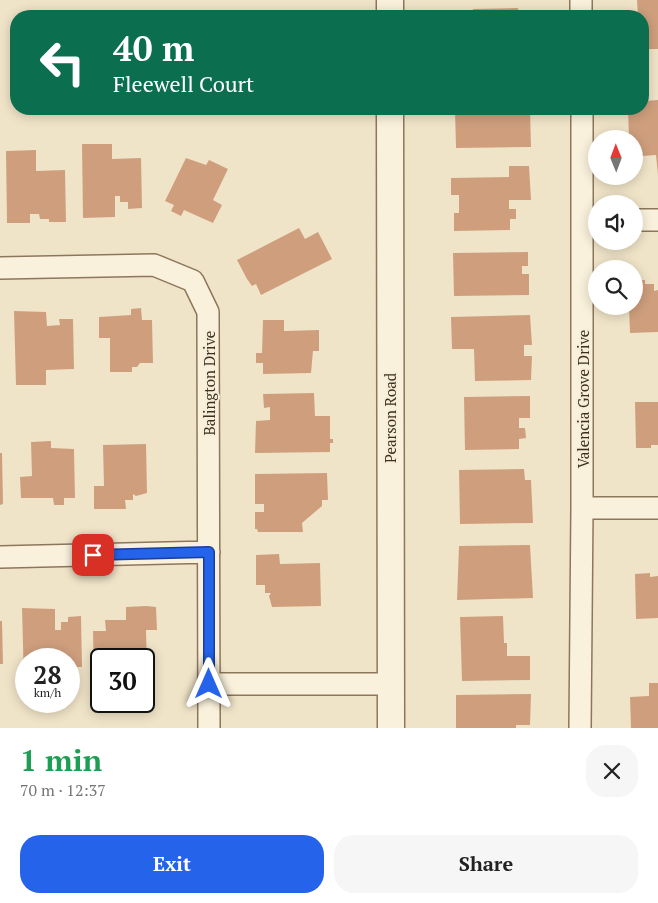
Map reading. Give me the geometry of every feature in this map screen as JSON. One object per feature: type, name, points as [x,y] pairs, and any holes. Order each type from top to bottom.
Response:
[{"type":"street","name":"Pearson Road","points":[[390,115],[391,728]]},
{"type":"street","name":"Valencia Grove Drive","points":[[582,115],[588,195]]},
{"type":"street","points":[[643,220],[658,220]]},
{"type":"street","name":"Valencia Grove Drive","points":[[580,728],[582,508],[589,250]]},
{"type":"street","name":"Balington Drive","points":[[0,268],[154,264],[193,281],[208,312],[209,728]]},
{"type":"street","points":[[582,508],[658,508]]},
{"type":"street","points":[[0,557],[209,552]]},
{"type":"street","points":[[209,684],[390,684]]},
{"type":"building","points":[[637,0],[658,0],[658,49],[649,49],[649,10],[638,10]]},
{"type":"building","points":[[518,8],[518,10],[473,10]]},
{"type":"building","points":[[658,100],[658,175],[656,155],[643,156],[643,130],[629,130],[628,115],[649,115],[649,101]]},
{"type":"building","points":[[455,115],[530,115],[531,147],[456,148]]},
{"type":"building","points":[[82,144],[112,144],[112,159],[141,158],[142,208],[128,209],[128,202],[120,202],[120,196],[115,196],[115,217],[83,218]]},
{"type":"building","points":[[36,150],[36,171],[65,170],[66,222],[49,222],[49,219],[40,219],[39,214],[30,214],[30,223],[7,223],[6,151]]},
{"type":"building","points":[[186,158],[206,165],[209,160],[228,169],[213,200],[222,205],[213,223],[184,210],[181,216],[171,211],[174,205],[165,201]]},
{"type":"building","points":[[509,166],[529,166],[531,200],[509,200],[509,209],[516,209],[516,219],[510,219],[510,230],[454,231],[454,213],[459,213],[459,195],[451,195],[451,178],[509,177]]},
{"type":"building","points":[[299,228],[305,239],[318,232],[332,259],[261,295],[256,284],[252,286],[247,279],[237,260]]},
{"type":"building","points":[[528,252],[528,266],[522,266],[522,274],[529,274],[529,295],[454,296],[453,253]]},
{"type":"building","points":[[643,280],[645,280],[645,284],[654,284],[654,291],[658,290],[658,332],[630,333],[629,315],[643,315]]},
{"type":"building","points":[[141,308],[142,320],[152,320],[153,363],[140,363],[137,367],[132,367],[132,372],[110,372],[110,338],[99,338],[99,317],[131,315],[131,309]]},
{"type":"building","points":[[14,311],[46,312],[47,326],[60,325],[59,319],[73,319],[74,369],[46,370],[46,385],[16,385]]},
{"type":"building","points":[[530,315],[532,345],[524,345],[524,356],[532,356],[531,380],[475,381],[474,349],[452,349],[451,317]]},
{"type":"building","points":[[263,320],[284,320],[284,331],[319,330],[319,351],[313,351],[311,373],[263,374],[263,363],[256,363],[256,353],[262,353]]},
{"type":"building","points":[[314,393],[315,416],[330,416],[330,439],[333,439],[333,443],[330,443],[330,452],[255,453],[256,421],[270,420],[270,407],[264,408],[263,394]]},
{"type":"building","points":[[530,396],[530,418],[519,418],[519,428],[525,428],[526,438],[519,439],[519,449],[465,450],[464,397]]},
{"type":"building","points":[[635,402],[658,402],[658,445],[651,445],[651,448],[636,448]]},
{"type":"building","points":[[51,441],[51,448],[74,449],[75,498],[64,498],[64,505],[54,505],[53,498],[21,498],[20,477],[32,476],[31,442]]},
{"type":"building","points":[[146,444],[147,493],[136,496],[133,494],[133,500],[125,500],[126,509],[94,509],[94,486],[104,486],[103,445]]},
{"type":"building","points":[[0,453],[2,453],[3,504],[0,505]]},
{"type":"building","points":[[524,469],[525,480],[531,480],[533,523],[460,524],[459,470]]},
{"type":"building","points":[[327,473],[328,500],[322,500],[322,506],[302,523],[303,532],[258,532],[255,529],[255,512],[264,512],[264,504],[255,504],[255,474]]},
{"type":"building","points":[[530,545],[533,598],[457,600],[459,546]]},
{"type":"building","points":[[279,554],[280,564],[320,563],[321,606],[272,607],[269,596],[271,593],[265,593],[265,585],[256,585],[256,555]]},
{"type":"building","points":[[650,573],[650,577],[658,576],[658,618],[636,619],[635,574]]},
{"type":"building","points":[[126,607],[156,607],[157,630],[146,630],[146,648],[93,648],[93,631],[106,631],[105,620],[126,620]]},
{"type":"building","points":[[22,608],[55,609],[55,630],[61,630],[61,622],[68,622],[68,617],[81,616],[82,667],[80,667],[80,648],[23,648]]},
{"type":"building","points":[[503,616],[504,643],[507,643],[507,656],[530,656],[530,680],[462,681],[460,617]]},
{"type":"building","points":[[0,621],[2,621],[3,664],[0,664]]},
{"type":"building","points":[[649,683],[658,683],[658,728],[631,728],[630,697],[649,696]]},
{"type":"building","points":[[531,694],[530,725],[516,725],[516,728],[456,728],[456,695]]},
{"type":"route","points":[[93,555],[209,552],[209,684]]}]
